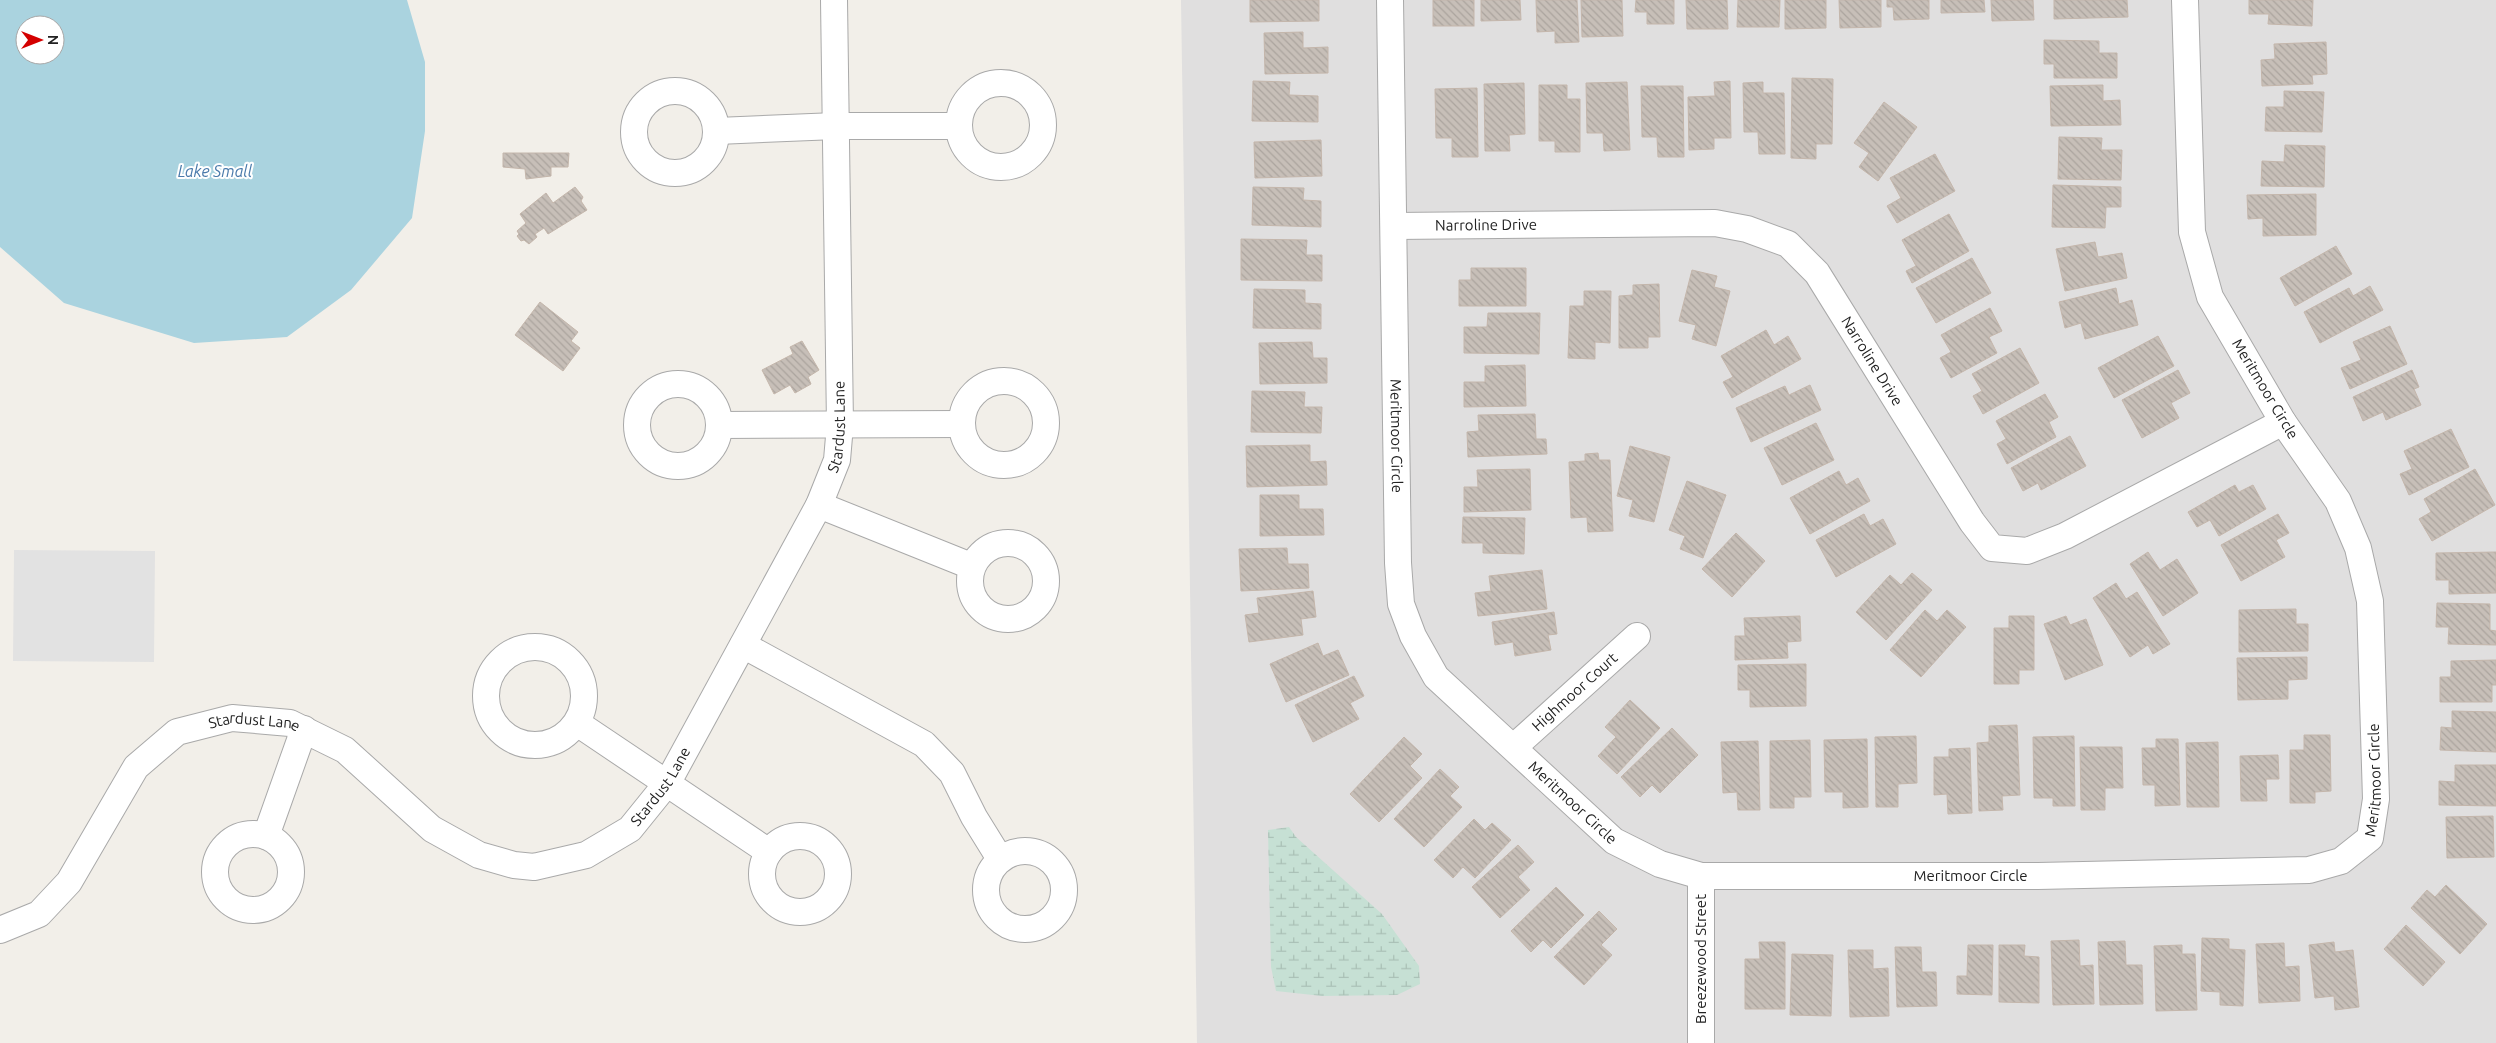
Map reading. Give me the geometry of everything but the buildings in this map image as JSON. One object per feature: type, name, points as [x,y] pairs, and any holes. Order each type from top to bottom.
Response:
[{"type":"street","name":"Stardust Lane","points":[[0,930],[40,914],[69,882],[136,767],[176,732],[232,718],[290,724],[345,750],[432,829],[479,855],[534,867],[586,855],[630,829],[668,782],[819,505],[837,460],[840,425],[834,0]]},
{"type":"street","name":"Meritmoor Circle","points":[[1390,0],[1398,563],[1401,604],[1413,636],[1436,677],[1614,841],[1660,864],[1701,876],[2038,876],[2309,870],[2341,861],[2370,838],[2376,800],[2370,601],[2358,548],[2338,501],[2283,422],[2210,296],[2192,232],[2185,0]]},
{"type":"street","points":[[717,131],[836,126],[958,126]]},
{"type":"street","name":"Narroline Drive","points":[[1394,226],[1715,223],[1747,229],[1788,244],[1817,273],[1972,522],[1992,548],[2027,551],[2064,536],[2283,422]]},
{"type":"street","points":[[720,425],[962,424]]},
{"type":"street","points":[[819,505],[971,566]]},
{"type":"street","name":"Highmoor Court","points":[[1514,747],[1637,636]]},
{"type":"street","points":[[743,645],[924,744],[952,772],[974,817],[1000,859]]},
{"type":"street","points":[[577,723],[668,782],[769,852]]},
{"type":"street","points":[[266,836],[304,729]]},
{"type":"street","name":"Breezewood Street","points":[[1701,876],[1701,1043]]},
{"type":"shaded area","points":[[1181,0],[2496,0],[2496,1043],[1197,1043]]},
{"type":"shaded area","points":[[14,550],[155,551],[154,662],[13,661]]},
{"type":"green space","points":[[1289,827],[1296,837],[1382,914],[1419,966],[1420,984],[1397,995],[1322,996],[1276,991],[1271,967],[1268,830]]},
{"type":"water","name":"Lake Small","points":[[0,0],[407,0],[425,62],[425,131],[412,218],[351,290],[287,337],[194,343],[64,303],[0,247]]}]
